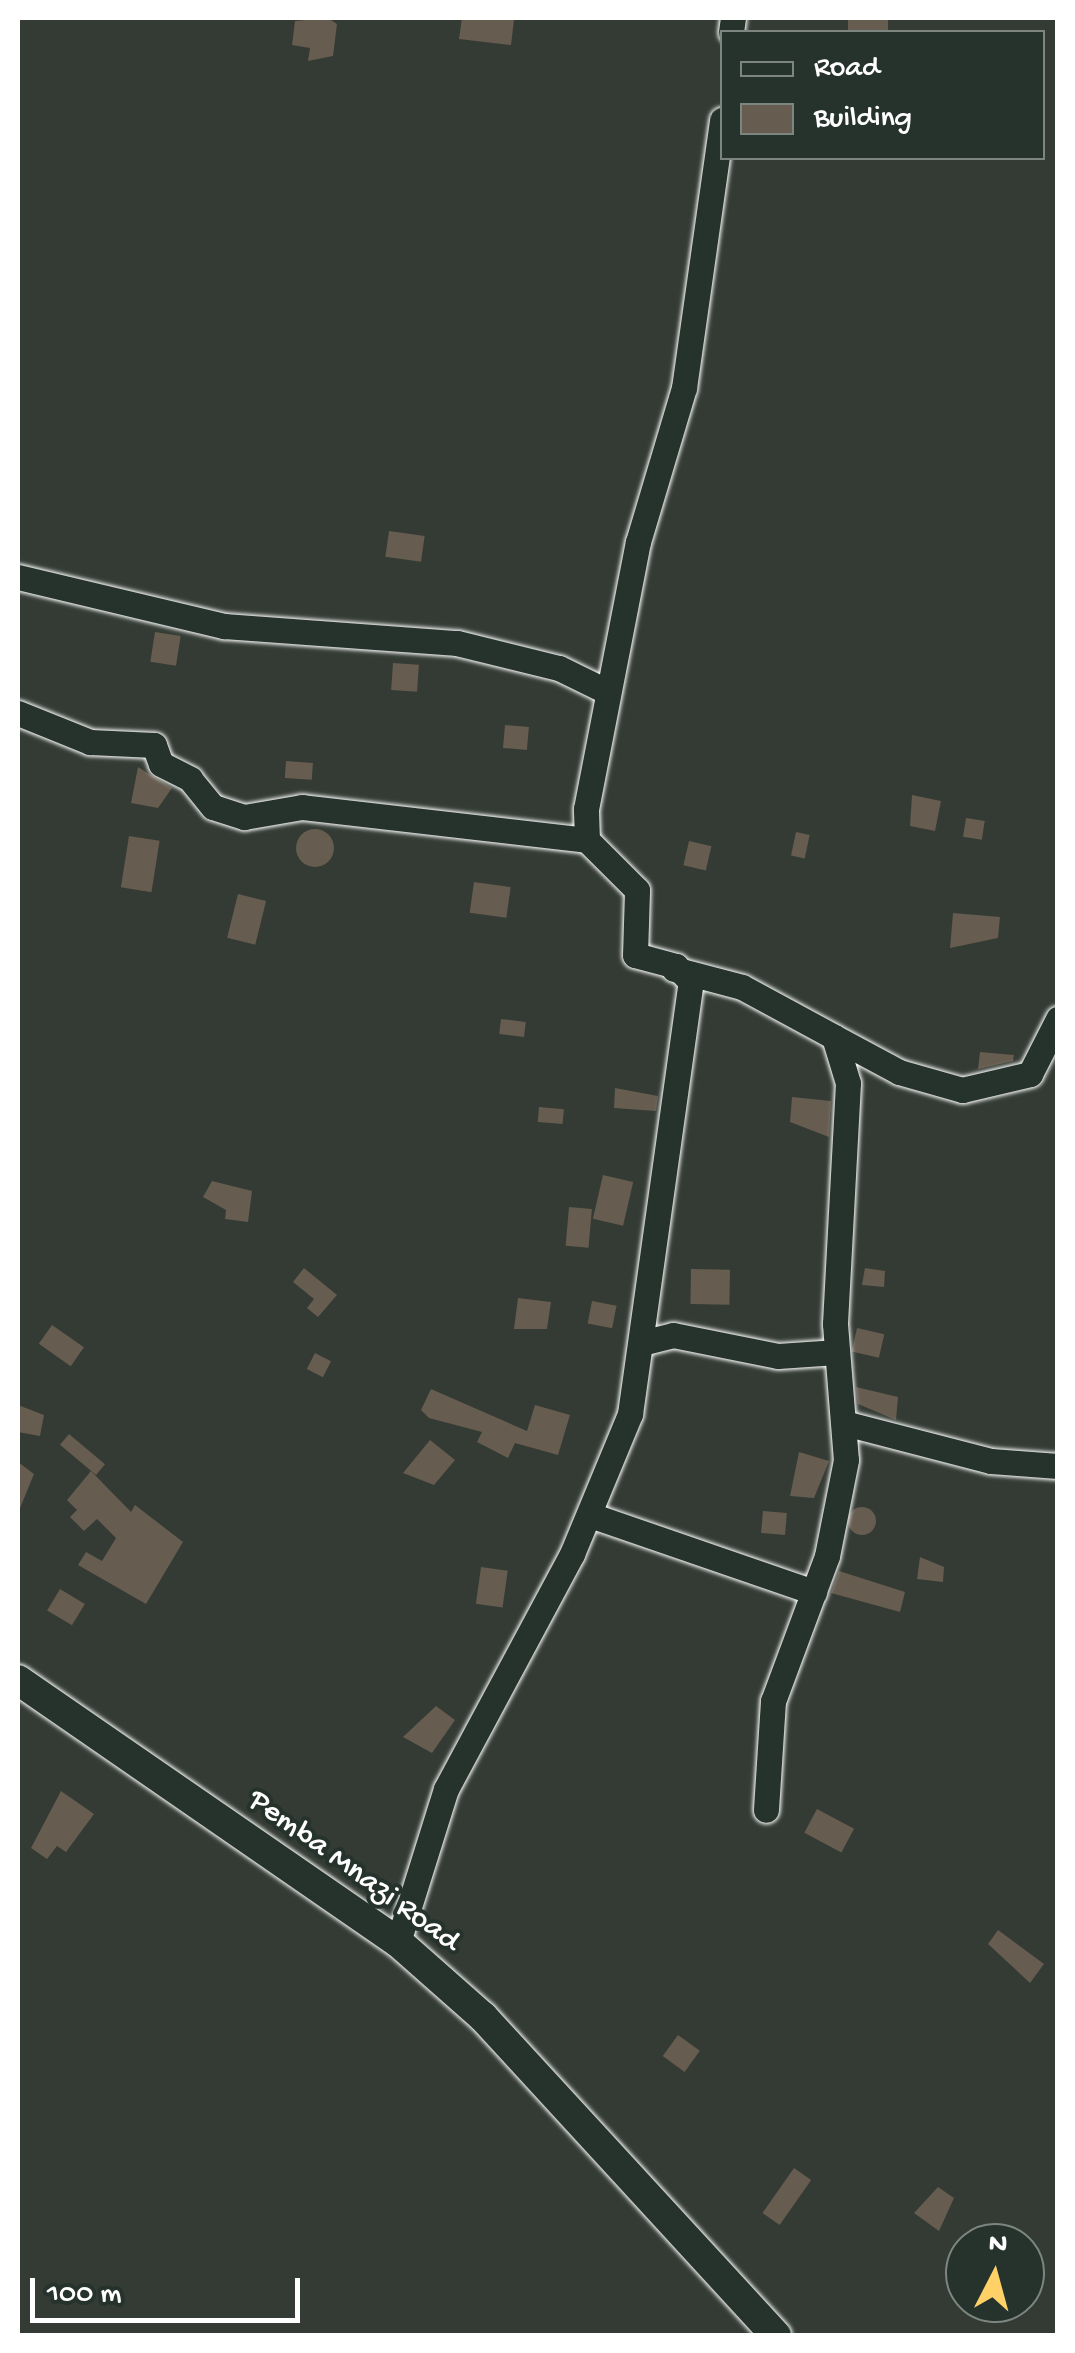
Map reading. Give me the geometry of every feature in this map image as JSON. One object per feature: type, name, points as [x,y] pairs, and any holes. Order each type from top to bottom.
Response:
[{"type":"main road","name":"Pemba Mnazi Road","points":[[18,1680],[398,1942],[484,2017],[776,2336]]},
{"type":"street","points":[[587,840],[604,690],[684,388],[720,134]]},
{"type":"street","points":[[18,577],[224,626],[476,647],[604,690]]},
{"type":"street","points":[[18,713],[90,742],[154,745],[161,764],[190,779],[213,807],[244,817],[302,807],[587,840],[633,878],[635,955],[742,986],[899,1072],[962,1090],[1030,1074],[1058,1019]]},
{"type":"street","points":[[398,1942],[446,1790],[590,1515],[630,1414],[691,982],[674,969]]},
{"type":"street","points":[[766,1810],[773,1701],[814,1592],[839,1506],[848,1424],[837,1352],[851,1126],[834,1037]]},
{"type":"street","points":[[641,1342],[673,1335],[778,1356],[837,1352]]},
{"type":"street","points":[[848,1424],[991,1461],[1058,1466]]},
{"type":"street","points":[[590,1515],[814,1592]]},
{"type":"building","points":[[328,18],[337,24],[333,56],[308,61],[310,48],[292,45],[295,21]]},
{"type":"building","points":[[462,18],[514,20],[511,45],[459,39]]},
{"type":"building","points":[[848,18],[888,18],[888,30],[848,30]]},
{"type":"building","points":[[389,531],[425,536],[421,562],[385,557]]},
{"type":"building","points":[[155,632],[181,636],[176,666],[150,662]]},
{"type":"building","points":[[393,663],[419,665],[417,692],[391,690]]},
{"type":"building","points":[[505,725],[529,727],[527,750],[503,748]]},
{"type":"building","points":[[286,761],[313,763],[312,780],[285,778]]},
{"type":"building","points":[[138,767],[172,788],[158,808],[131,803]]},
{"type":"building","points":[[912,795],[941,801],[935,831],[910,826]]},
{"type":"building","points":[[966,818],[985,821],[982,840],[963,837]]},
{"type":"building","points":[[315,829],[329,834],[334,848],[329,862],[315,867],[301,862],[296,848],[301,834]]},
{"type":"building","points":[[796,832],[810,835],[805,858],[791,855]]},
{"type":"building","points":[[129,836],[160,841],[151,892],[121,887]]},
{"type":"building","points":[[689,841],[711,846],[706,871],[683,865]]},
{"type":"building","points":[[474,882],[511,887],[506,918],[470,913]]},
{"type":"building","points":[[238,894],[266,901],[255,945],[227,938]]},
{"type":"building","points":[[953,913],[1000,917],[998,938],[950,948]]},
{"type":"building","points":[[501,1019],[526,1022],[524,1037],[499,1034]]},
{"type":"building","points":[[980,1052],[1014,1055],[1013,1061],[978,1069]]},
{"type":"building","points":[[615,1088],[658,1096],[656,1111],[614,1108]]},
{"type":"building","points":[[792,1097],[831,1101],[829,1137],[790,1122]]},
{"type":"building","points":[[539,1107],[564,1109],[563,1124],[538,1122]]},
{"type":"building","points":[[603,1175],[633,1182],[623,1226],[593,1219]]},
{"type":"building","points":[[212,1181],[252,1191],[248,1222],[225,1219],[226,1210],[203,1197]]},
{"type":"building","points":[[569,1207],[592,1209],[589,1248],[566,1246]]},
{"type":"building","points":[[304,1268],[337,1295],[318,1317],[307,1308],[314,1299],[293,1282]]},
{"type":"building","points":[[865,1268],[885,1271],[884,1287],[862,1285]]},
{"type":"building","points":[[691,1269],[730,1270],[729,1305],[690,1304]]},
{"type":"building","points":[[518,1298],[551,1302],[547,1329],[514,1329]]},
{"type":"building","points":[[592,1301],[617,1306],[612,1328],[588,1324]]},
{"type":"building","points":[[52,1325],[84,1347],[71,1366],[39,1344]]},
{"type":"building","points":[[857,1328],[884,1334],[879,1358],[852,1351]]},
{"type":"building","points":[[315,1353],[331,1361],[323,1377],[307,1369]]},
{"type":"building","points":[[856,1387],[898,1397],[896,1420],[858,1404]]},
{"type":"building","points":[[431,1389],[527,1431],[535,1405],[570,1415],[558,1455],[515,1443],[508,1458],[477,1442],[482,1432],[429,1418],[421,1410]]},
{"type":"building","points":[[18,1405],[44,1415],[40,1436],[18,1432]]},
{"type":"building","points":[[69,1434],[105,1464],[96,1475],[60,1445]]},
{"type":"building","points":[[430,1440],[455,1460],[434,1485],[403,1473]]},
{"type":"building","points":[[799,1452],[829,1461],[814,1498],[790,1496]]},
{"type":"building","points":[[18,1462],[34,1474],[18,1513]]},
{"type":"building","points":[[91,1471],[131,1512],[135,1505],[183,1542],[146,1604],[78,1565],[86,1552],[102,1561],[116,1538],[97,1519],[84,1531],[70,1517],[77,1510],[67,1500]]},
{"type":"building","points":[[862,1507],[872,1511],[876,1521],[872,1531],[862,1535],[852,1531],[848,1521],[852,1511]]},
{"type":"building","points":[[763,1511],[787,1513],[785,1535],[761,1533]]},
{"type":"building","points":[[920,1557],[944,1567],[943,1582],[917,1579]]},
{"type":"building","points":[[481,1567],[508,1571],[503,1607],[476,1604]]},
{"type":"building","points":[[839,1571],[905,1592],[900,1612],[831,1593]]},
{"type":"building","points":[[60,1589],[85,1604],[72,1625],[47,1610]]},
{"type":"building","points":[[436,1706],[455,1720],[432,1753],[403,1737]]},
{"type":"building","points":[[61,1791],[94,1814],[66,1852],[57,1846],[47,1859],[31,1848]]},
{"type":"building","points":[[817,1809],[854,1829],[841,1853],[804,1833]]},
{"type":"building","points":[[998,1930],[1044,1964],[1030,1983],[988,1944]]},
{"type":"building","points":[[678,2035],[700,2051],[685,2072],[663,2056]]},
{"type":"building","points":[[794,2168],[811,2180],[780,2225],[762,2213]]},
{"type":"building","points":[[938,2187],[954,2198],[939,2231],[914,2213]]}]
